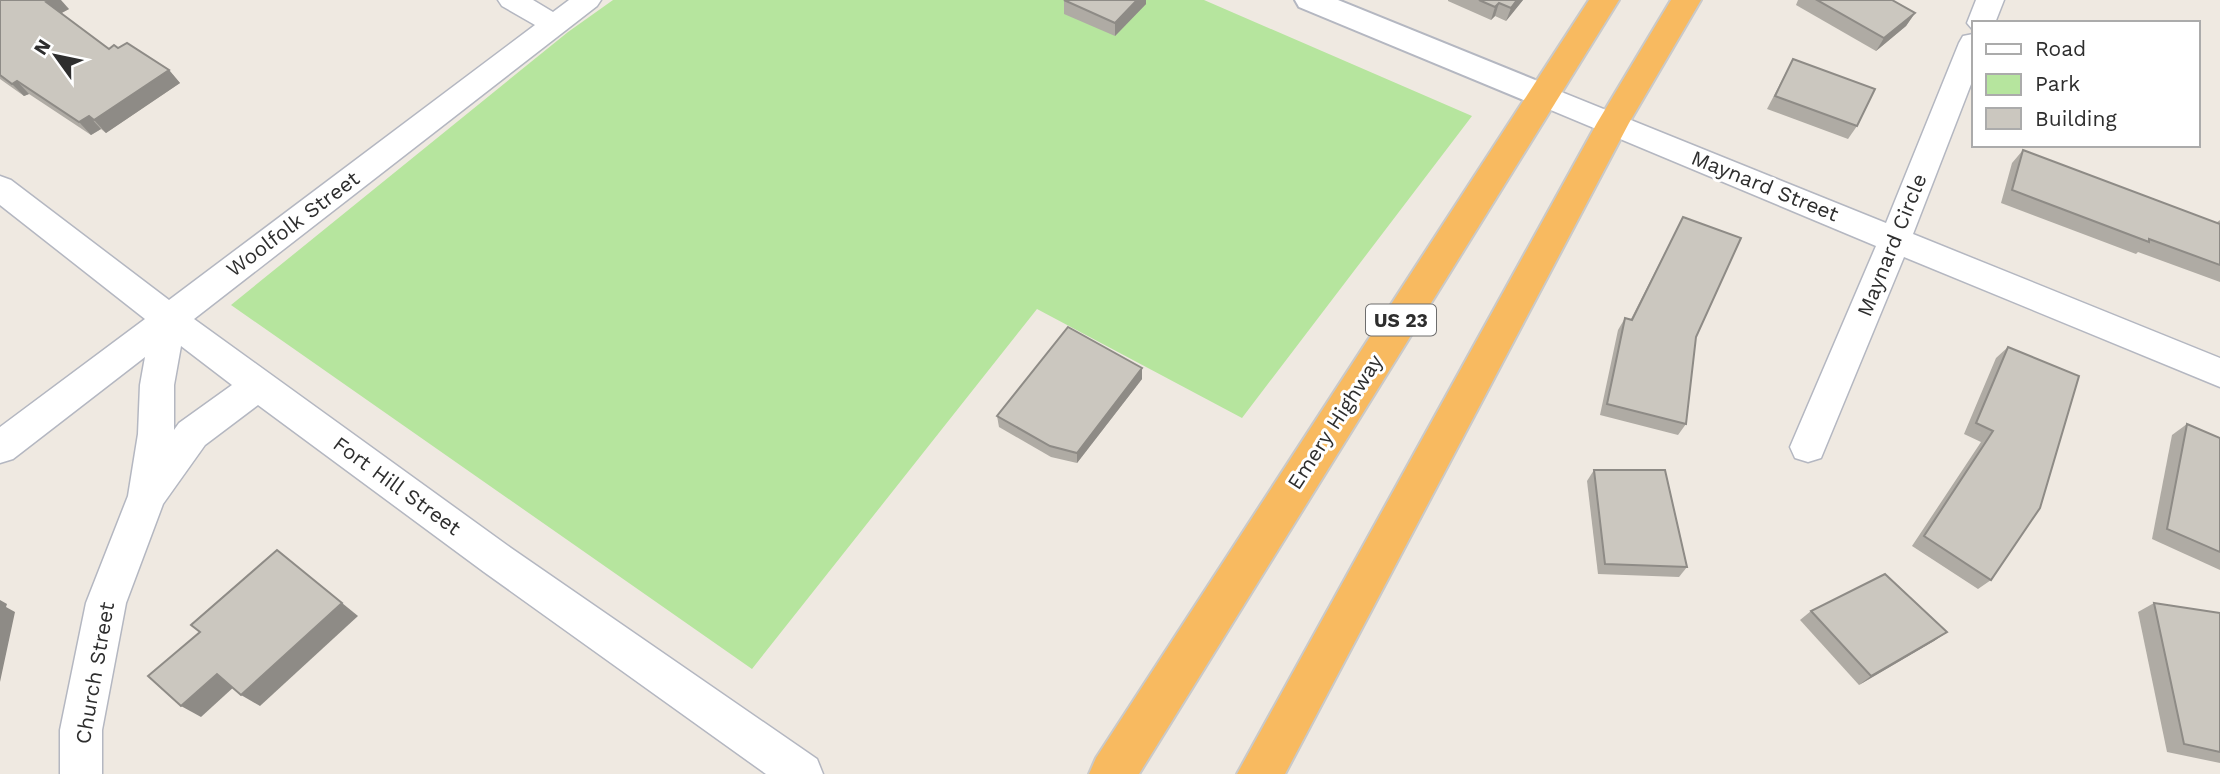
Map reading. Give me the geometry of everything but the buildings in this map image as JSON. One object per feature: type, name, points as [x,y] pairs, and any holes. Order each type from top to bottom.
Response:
[{"type":"highway","name":"Emery Highway","points":[[1112,774],[1604,0]]},
{"type":"highway","points":[[1260,774],[1613,123],[1686,0]]},
{"type":"street","points":[[512,0],[554,24]]},
{"type":"street","name":"Woolfolk Street","points":[[0,448],[587,0]]},
{"type":"street","name":"Maynard Street","points":[[1310,0],[2220,373]]},
{"type":"street","points":[[1982,21],[1990,0]]},
{"type":"street","name":"Maynard Circle","points":[[1808,447],[1895,240],[1972,46]]},
{"type":"street","name":"Fort Hill Street","points":[[0,188],[168,320],[580,621],[802,774]]},
{"type":"street","name":"Church Street","points":[[80,774],[81,730],[106,603],[147,496],[156,434],[157,385],[168,320]]},
{"type":"street","name":"Church Street","points":[[147,496],[192,434],[259,385]]},
{"type":"green space","points":[[613,0],[1204,0],[1472,116],[1242,418],[1037,309],[752,669],[231,305],[568,32]]}]
